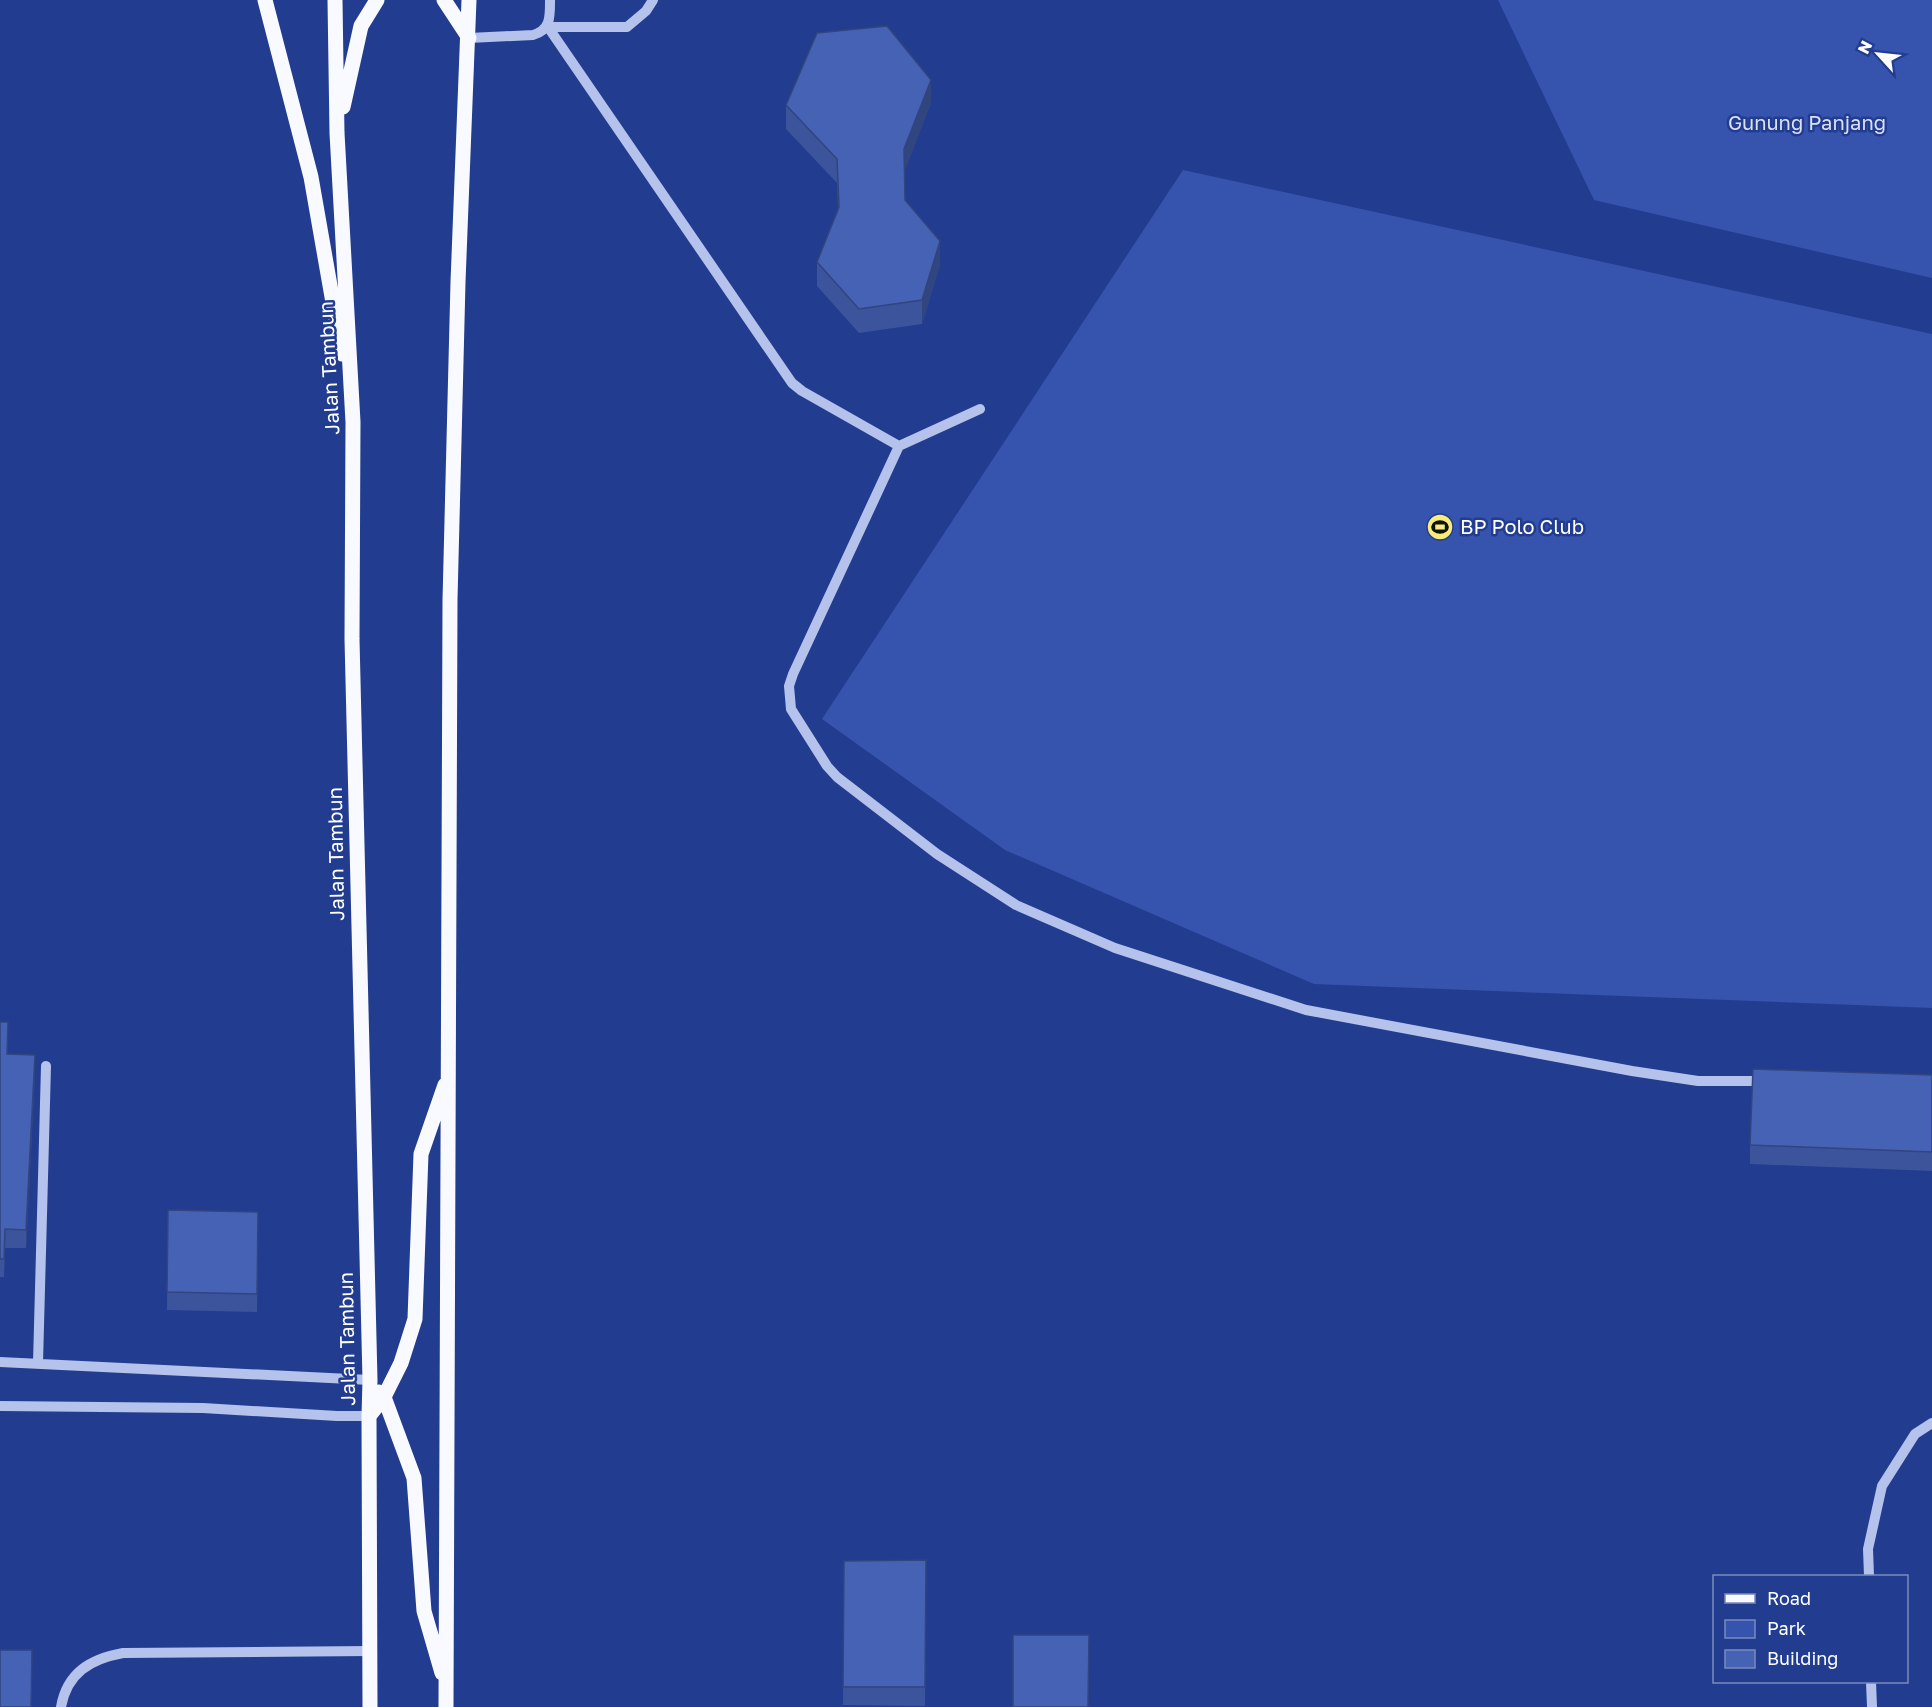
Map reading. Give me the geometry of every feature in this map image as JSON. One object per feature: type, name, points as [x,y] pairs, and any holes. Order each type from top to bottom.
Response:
[{"type":"main road","points":[[265,0],[311,177],[353,422]]},
{"type":"main road","name":"Jalan Tambun","points":[[335,0],[338,133],[353,422],[352,639],[370,1380],[370,1707]]},
{"type":"main road","points":[[338,133],[361,26],[377,0]]},
{"type":"main road","points":[[444,0],[469,38]]},
{"type":"main road","points":[[446,1707],[450,600],[458,282],[469,0]]},
{"type":"main road","points":[[369,1416],[384,1397],[401,1363],[415,1319],[421,1154],[449,1074]]},
{"type":"main road","points":[[370,1380],[384,1397],[414,1478],[424,1611],[447,1690]]},
{"type":"lane","points":[[550,0],[548,27],[792,383],[802,391],[899,446]]},
{"type":"lane","points":[[469,38],[533,35],[542,33],[548,27],[627,27],[646,11],[653,0]]},
{"type":"lane","points":[[980,409],[899,446],[793,675],[789,686],[791,709],[831,772],[937,854],[1016,905],[1115,948],[1306,1010],[1632,1071],[1698,1081],[1780,1081]]},
{"type":"lane","points":[[38,1363],[46,1066]]},
{"type":"lane","points":[[0,1362],[370,1380]]},
{"type":"lane","points":[[0,1406],[203,1408],[369,1416]]},
{"type":"lane","points":[[1869,1575],[1868,1549],[1882,1486],[1915,1434],[1932,1423]]},
{"type":"lane","points":[[61,1707],[71,1679],[86,1666],[104,1656],[123,1653],[370,1651]]},
{"type":"lane","points":[[1871,1683],[1872,1707]]},
{"type":"green space","name":"Gunung Panjang","points":[[1498,0],[1932,0],[1932,278],[1594,200]]},
{"type":"green space","name":"BP Polo Club","points":[[1183,170],[1932,334],[1932,1008],[1314,984],[1005,850],[822,719]]},
{"type":"building","points":[[887,26],[931,80],[904,149],[905,200],[940,241],[922,300],[859,309],[817,262],[839,207],[837,159],[786,105],[817,33]]},
{"type":"building","points":[[0,1022],[8,1022],[7,1054],[35,1055],[26,1230],[5,1229],[4,1259],[0,1259]]},
{"type":"building","points":[[1753,1069],[1932,1075],[1932,1152],[1750,1145]]},
{"type":"building","points":[[168,1210],[258,1212],[257,1294],[167,1292]]},
{"type":"building","points":[[926,1560],[925,1687],[843,1687],[844,1561]]},
{"type":"building","points":[[1013,1635],[1089,1635],[1088,1707],[1013,1707]]},
{"type":"building","points":[[0,1650],[32,1650],[31,1707],[0,1707]]},
{"type":"place","name":"BP Polo Club","points":[[1440,527]]}]
